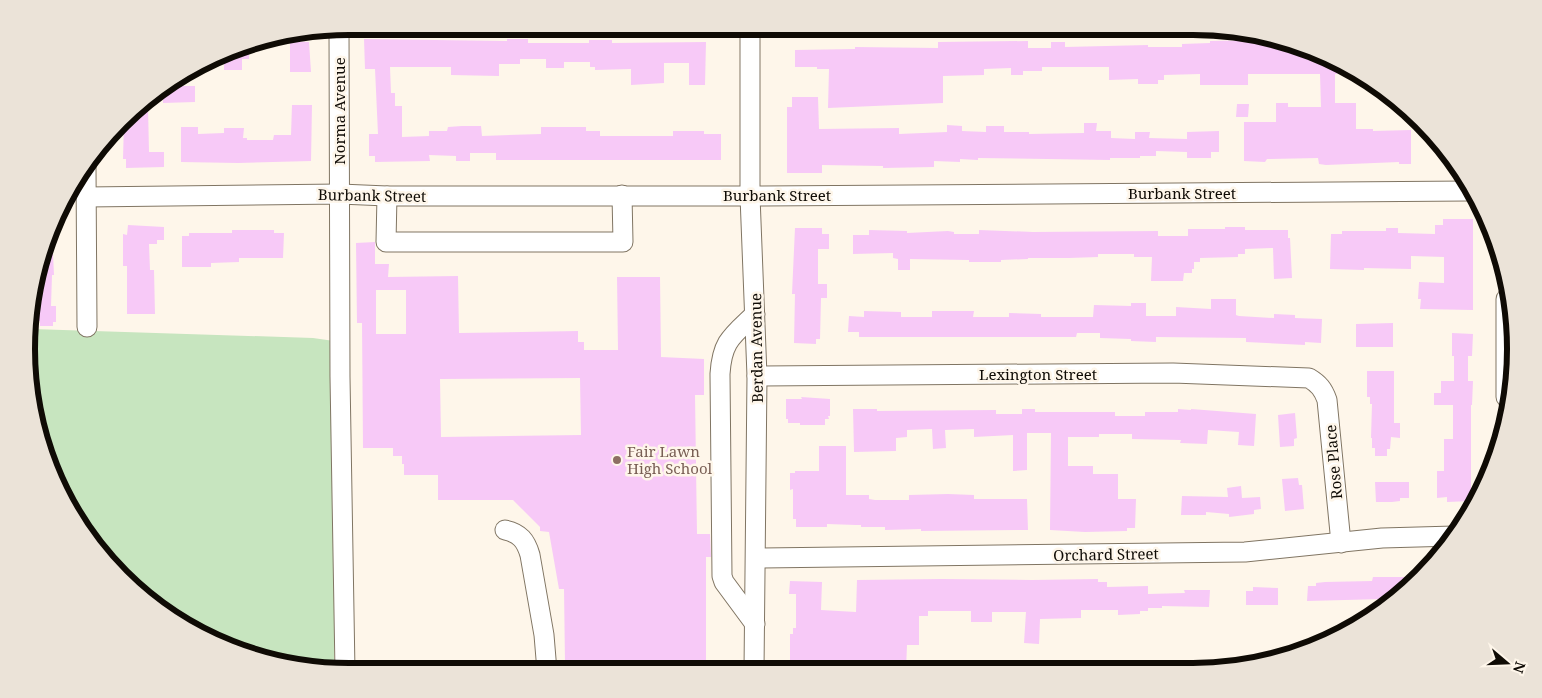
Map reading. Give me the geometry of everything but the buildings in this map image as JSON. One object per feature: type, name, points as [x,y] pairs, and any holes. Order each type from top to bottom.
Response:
[{"type":"street","name":"Norma Avenue","points":[[339,35],[340,377],[345,663]]},
{"type":"street","name":"Berdan Avenue","points":[[750,35],[750,196],[758,376],[754,663]]},
{"type":"street","points":[[86,178],[87,327]]},
{"type":"street","name":"Burbank Street","points":[[86,197],[340,194],[387,196],[750,196],[1464,191]]},
{"type":"street","points":[[387,196],[386,242],[624,242],[622,195]]},
{"type":"street","points":[[755,314],[726,343],[720,374],[722,576],[724,582],[755,624]]},
{"type":"street","points":[[1506,328],[1506,370]]},
{"type":"street","name":"Lexington Street","points":[[758,376],[1173,373],[1300,377],[1309,378],[1318,383]]},
{"type":"street","name":"Rose Place","points":[[1318,383],[1327,400],[1341,543]]},
{"type":"street","points":[[505,530],[518,535],[527,546],[544,635],[546,663]]},
{"type":"street","name":"Orchard Street","points":[[756,558],[1199,554],[1245,552],[1382,538],[1445,536]]},
{"type":"green space","points":[[36,329],[313,338],[334,341],[334,662],[288,657],[268,652],[210,631],[158,598],[127,571],[88,523],[67,488],[59,469],[41,410],[35,349]]},
{"type":"place","name":"Fair Lawn High School","points":[[617,460]]}]
